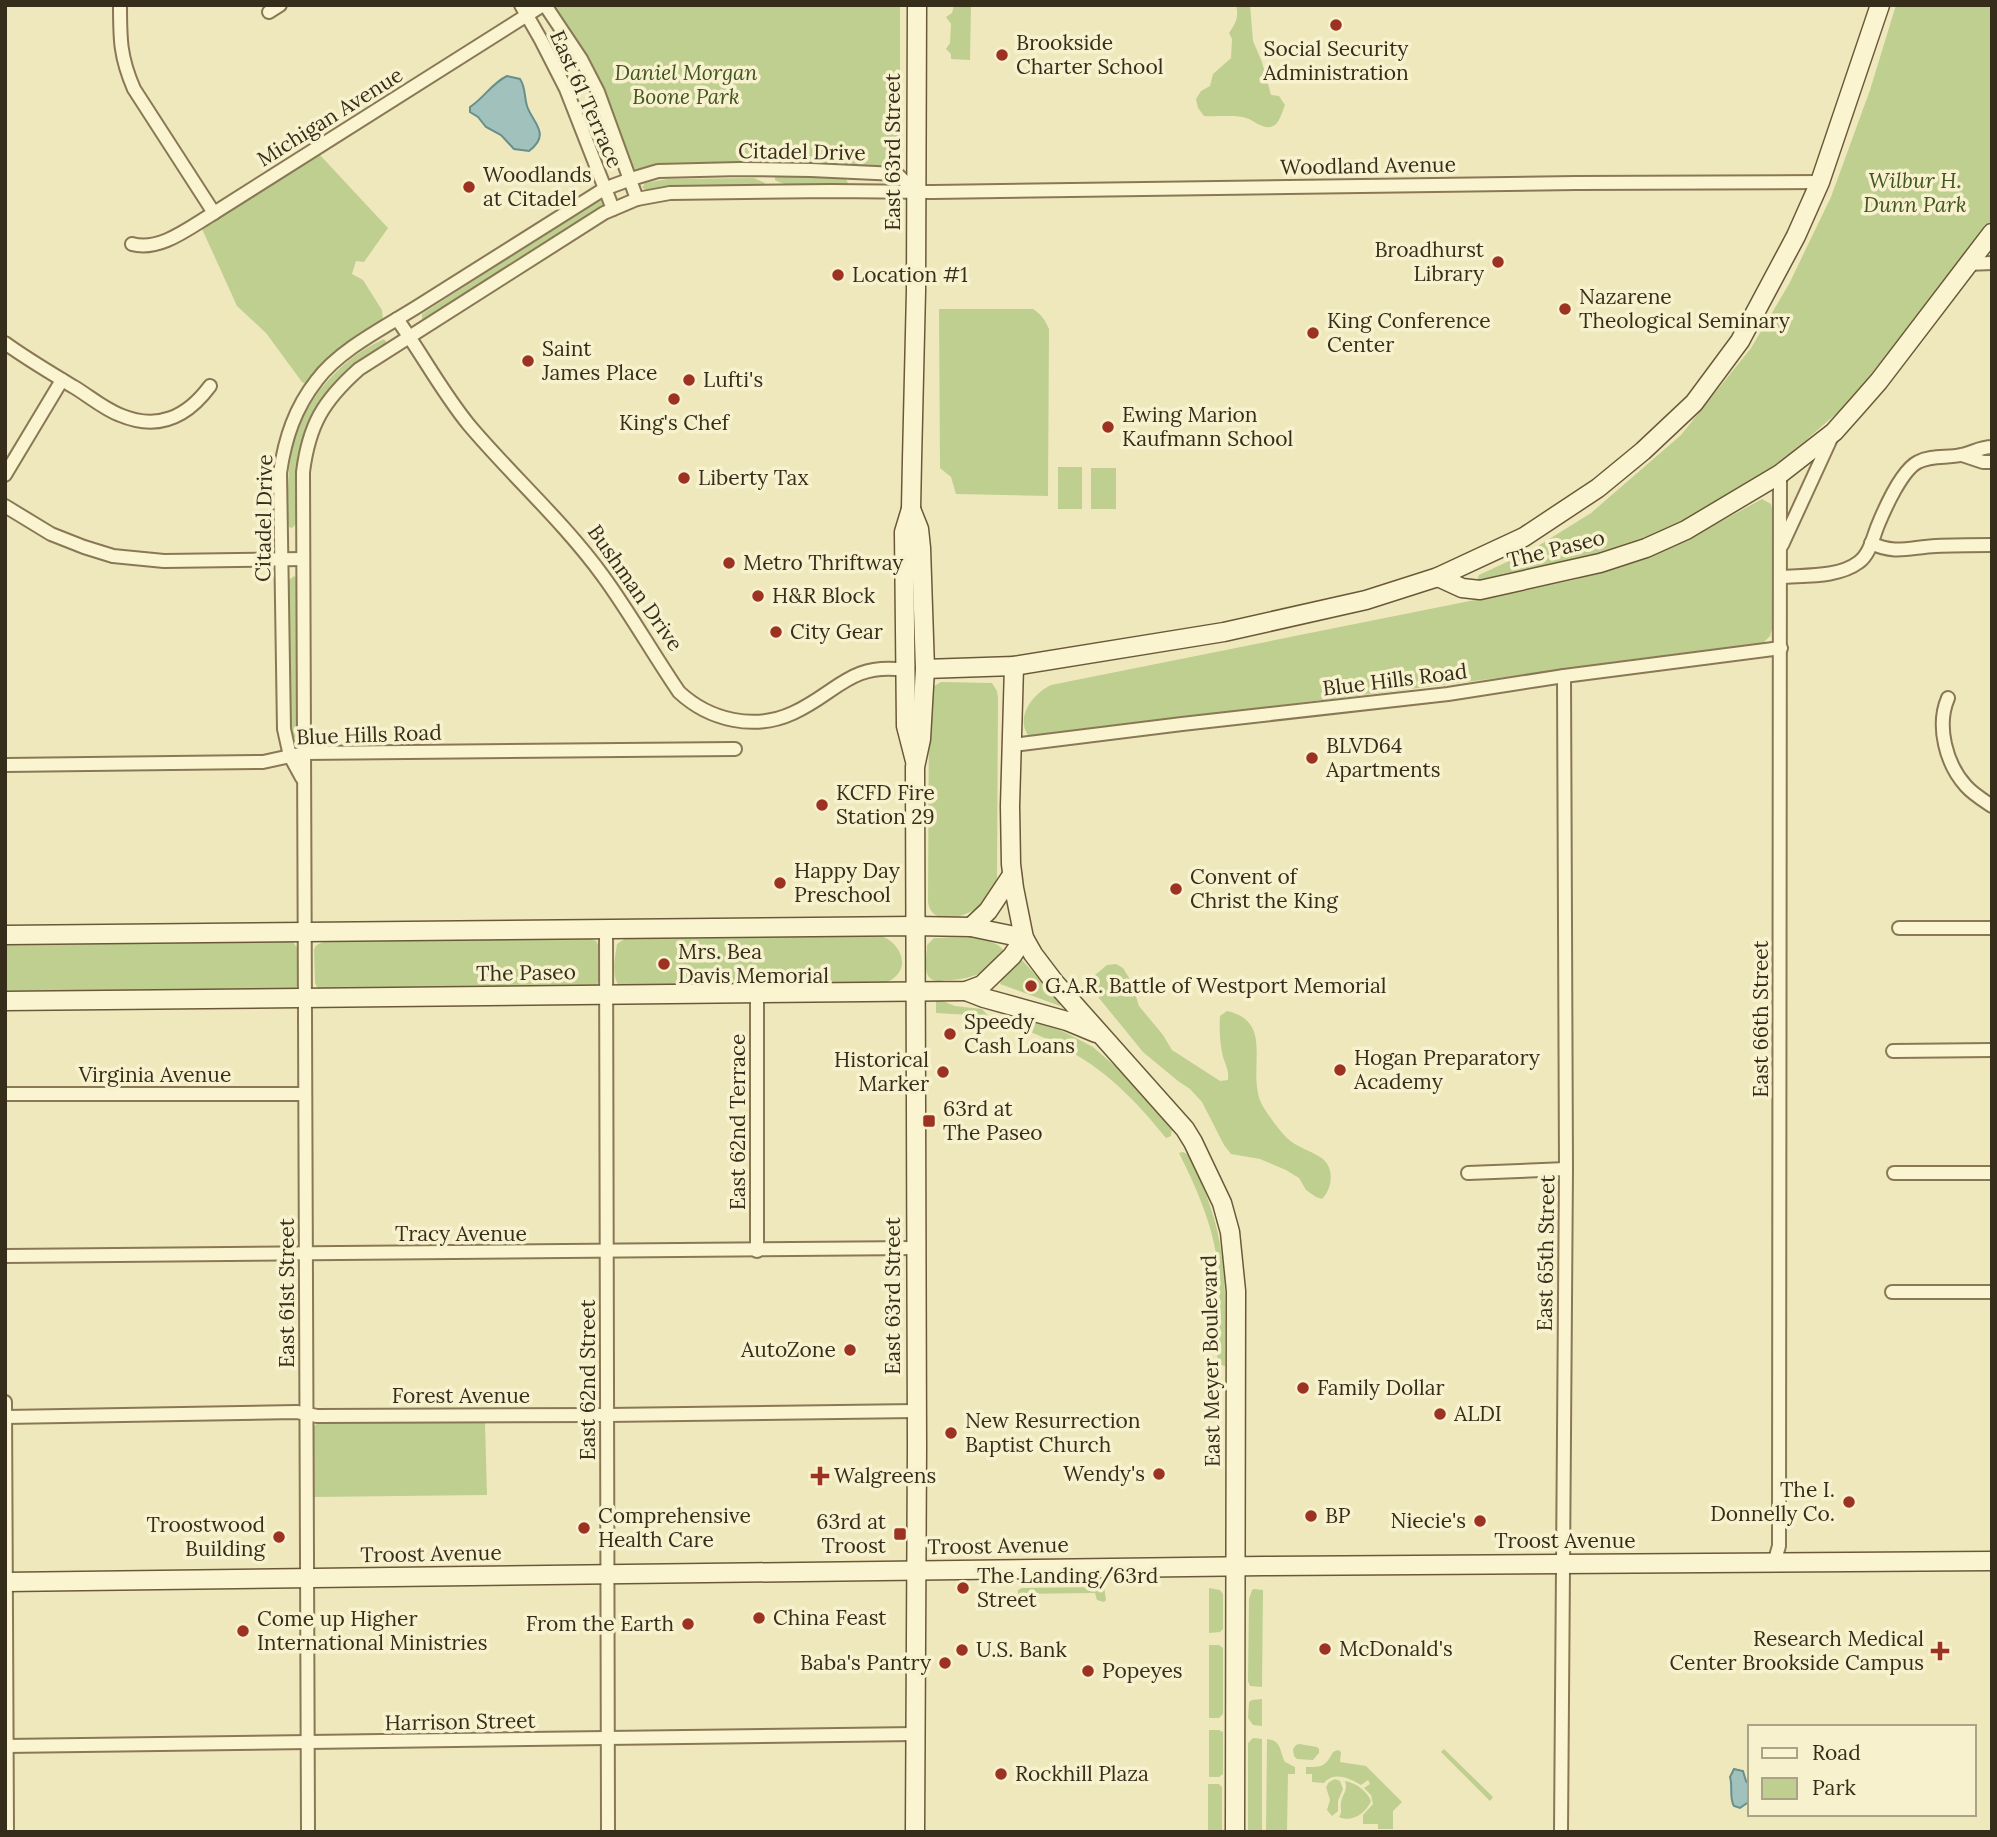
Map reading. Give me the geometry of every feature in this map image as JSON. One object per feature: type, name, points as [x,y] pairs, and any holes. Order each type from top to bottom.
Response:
[{"type":"main road","name":"East 63rd Street","points":[[915,1832],[915,761],[906,726],[904,532],[911,509],[916,291],[916,5]]},
{"type":"main road","points":[[905,594],[918,667],[1014,666],[1224,632],[1366,600],[1438,577],[1524,537],[1598,488],[1643,452],[1694,403],[1740,341],[1796,236],[1820,182],[1876,11]]},
{"type":"main road","name":"The Paseo","points":[[1438,577],[1462,588],[1480,590],[1600,563],[1646,548],[1686,530],[1780,474],[1834,432],[1879,381],[1992,233]]},
{"type":"main road","name":"East 63rd Street","points":[[911,509],[919,528],[921,548],[925,669],[921,739],[915,761]]},
{"type":"main road","name":"East Meyer Boulevard","points":[[1014,666],[1010,806],[1012,875],[1024,938],[1055,983],[1185,1129],[1222,1203],[1230,1232],[1236,1291],[1236,1832]]},
{"type":"main road","points":[[905,670],[912,676],[915,686],[915,707],[921,739]]},
{"type":"main road","points":[[971,927],[988,911],[1012,875]]},
{"type":"main road","name":"The Paseo","points":[[5,935],[915,926],[971,927],[1024,938],[1012,956],[982,985],[966,990],[5,1002]]},
{"type":"main road","points":[[966,990],[984,998],[1067,1021],[1101,1035]]},
{"type":"main road","name":"Troost Avenue","points":[[6,1582],[1237,1566],[1992,1561]]},
{"type":"street","points":[[120,5],[122,54],[134,89],[214,213]]},
{"type":"street","points":[[544,5],[581,60],[598,92],[637,199]]},
{"type":"street","name":"Michigan Avenue","points":[[132,244],[150,245],[169,239],[214,213],[524,11],[544,5]]},
{"type":"street","name":"East 61 Terrace","points":[[524,11],[566,89],[612,209]]},
{"type":"street","name":"Citadel Drive","points":[[304,783],[290,755],[285,729],[280,473],[284,447],[296,411],[317,379],[333,363],[397,319],[604,189],[631,178],[658,172],[740,169],[897,174],[916,192]]},
{"type":"street","name":"Woodland Avenue","points":[[916,192],[1820,182]]},
{"type":"street","name":"Citadel Drive","points":[[304,753],[303,472],[306,446],[320,412],[339,387],[359,369],[604,213],[637,199],[670,193],[916,192]]},
{"type":"street","points":[[1967,264],[1992,263]]},
{"type":"street","name":"Bushman Drive","points":[[397,319],[467,422],[503,464],[555,517],[605,578],[679,692],[691,703],[728,719],[766,721],[795,712],[850,677],[876,670],[905,670]]},
{"type":"street","points":[[5,343],[120,415],[147,422],[166,420],[184,413],[199,401],[210,386]]},
{"type":"street","points":[[5,475],[62,380]]},
{"type":"street","points":[[1780,548],[1834,432]]},
{"type":"street","points":[[1780,577],[1841,571],[1860,562],[1868,552],[1881,517],[1902,479],[1917,462],[1992,447]]},
{"type":"street","points":[[1962,455],[1983,463],[1992,462]]},
{"type":"street","name":"East 66th Street","points":[[1774,1563],[1779,1546],[1780,474]]},
{"type":"street","points":[[5,506],[51,534],[113,556],[164,561],[303,559]]},
{"type":"street","points":[[1871,543],[1887,550],[1899,551],[1942,546],[1992,545]]},
{"type":"street","name":"Blue Hills Road","points":[[1013,745],[1448,694],[1780,648]]},
{"type":"street","name":"East 65th Street","points":[[1561,1832],[1566,1170],[1564,676]]},
{"type":"street","points":[[1948,698],[1944,708],[1944,740],[1955,769],[1965,785],[1992,806]]},
{"type":"street","name":"Blue Hills Road","points":[[5,765],[262,762],[304,753],[735,749]]},
{"type":"street","name":"East 61st Street","points":[[304,753],[308,1832]]},
{"type":"street","name":"East 62nd Street","points":[[607,928],[608,1832]]},
{"type":"street","points":[[1899,928],[1992,928]]},
{"type":"street","name":"East 62nd Terrace","points":[[757,994],[757,1251]]},
{"type":"street","points":[[1893,1051],[1992,1050]]},
{"type":"street","name":"Virginia Avenue","points":[[5,1094],[305,1094]]},
{"type":"street","points":[[1468,1173],[1566,1170]]},
{"type":"street","points":[[1894,1173],[1992,1173]]},
{"type":"street","name":"Tracy Avenue","points":[[5,1256],[916,1248]]},
{"type":"street","points":[[1892,1292],[1992,1292]]},
{"type":"street","points":[[5,1402],[7,1832]]},
{"type":"street","name":"Forest Avenue","points":[[5,1417],[297,1412],[317,1416],[916,1411]]},
{"type":"street","name":"Harrison Street","points":[[6,1746],[916,1734]]},
{"type":"green space","name":"Daniel Morgan Boone Park","points":[[551,5],[900,5],[900,157],[897,163],[888,168],[657,166],[635,169],[630,165],[584,51]]},
{"type":"green space","points":[[954,5],[971,5],[970,60],[951,59],[951,54],[946,49],[950,43],[951,24],[946,17],[952,13]]},
{"type":"green space","points":[[1236,5],[1250,5],[1253,41],[1271,95],[1279,96],[1285,105],[1278,121],[1272,127],[1239,117],[1204,116],[1198,108],[1196,99],[1201,91],[1210,86],[1213,74],[1231,58],[1232,39],[1229,33],[1236,20]]},
{"type":"green space","name":"Wilbur H. Dunn Park","points":[[1896,5],[1992,5],[1992,219],[1887,358],[1845,406],[1766,472],[1698,513],[1648,536],[1578,559],[1477,580],[1479,575],[1530,551],[1591,513],[1681,435],[1751,348],[1789,284],[1831,197],[1870,90]]},
{"type":"green space","points":[[319,154],[388,228],[364,262],[356,261],[352,274],[363,280],[382,310],[383,320],[307,385],[266,333],[237,306],[202,229]]},
{"type":"green space","points":[[775,177],[845,177],[848,183],[798,186],[782,183],[775,180]]},
{"type":"green space","points":[[754,178],[765,183],[764,185],[667,187],[648,190],[642,188],[645,183],[668,179]]},
{"type":"green space","points":[[601,201],[604,205],[602,208],[422,320],[422,314]]},
{"type":"green space","points":[[939,309],[1033,309],[1045,320],[1049,329],[1048,496],[956,494],[951,477],[940,468]]},
{"type":"green space","points":[[384,339],[387,343],[385,347],[353,368],[299,458],[296,480],[297,523],[292,528],[289,527],[290,463],[303,417],[321,389],[343,365]]},
{"type":"green space","points":[[1058,467],[1082,467],[1082,509],[1058,509]]},
{"type":"green space","points":[[1091,468],[1116,468],[1116,509],[1091,509]]},
{"type":"green space","points":[[1762,499],[1771,504],[1772,509],[1772,629],[1770,636],[1761,645],[1034,736],[1028,735],[1025,728],[1028,706],[1038,694],[1051,685],[1574,580],[1638,560],[1687,540]]},
{"type":"green space","points":[[294,576],[297,579],[299,734],[296,738],[290,734],[289,580]]},
{"type":"green space","points":[[941,682],[992,683],[998,698],[997,878],[988,897],[978,907],[962,915],[944,918],[931,910],[928,902],[929,694],[931,688]]},
{"type":"green space","points":[[877,935],[891,941],[902,960],[898,974],[889,981],[875,984],[620,987],[615,972],[617,944],[626,938]]},
{"type":"green space","points":[[588,938],[596,941],[601,957],[601,970],[596,986],[319,991],[315,983],[314,950],[316,946],[327,941]]},
{"type":"green space","points":[[934,938],[981,939],[990,941],[1003,950],[993,964],[979,974],[963,979],[936,981],[928,975],[926,967],[927,945]]},
{"type":"green space","points":[[293,942],[297,948],[298,985],[293,991],[5,996],[5,945]]},
{"type":"green space","points":[[1019,959],[1059,1001],[1060,1006],[1000,984]]},
{"type":"green space","points":[[1116,964],[1123,968],[1131,981],[1139,1006],[1172,1050],[1220,1081],[1228,1080],[1228,1071],[1221,1047],[1220,1016],[1227,1011],[1241,1016],[1249,1023],[1256,1043],[1256,1080],[1260,1099],[1287,1138],[1325,1161],[1331,1177],[1322,1199],[1306,1190],[1299,1178],[1286,1170],[1260,1159],[1231,1154],[1202,1102],[1190,1089],[1143,1052],[1099,998],[1094,984],[1095,975],[1107,965]]},
{"type":"green space","points":[[936,1001],[955,1006],[982,1009],[988,1016],[936,1013]]},
{"type":"green space","points":[[1019,1021],[1043,1021],[1093,1047],[1131,1080],[1172,1127],[1171,1136],[1166,1138],[1133,1100],[1098,1070],[1060,1046],[1013,1025]]},
{"type":"green space","points":[[1179,1153],[1189,1155],[1205,1193],[1220,1245],[1224,1271],[1225,1366],[1217,1364],[1219,1290],[1216,1251],[1203,1208]]},
{"type":"green space","points":[[318,1423],[485,1423],[487,1495],[313,1497],[313,1427]]},
{"type":"green space","points":[[1104,1587],[1104,1602],[1097,1600],[1095,1593],[1018,1594],[1018,1590],[1022,1588]]},
{"type":"green space","points":[[1209,1588],[1220,1590],[1223,1594],[1223,1629],[1220,1632],[1209,1633]]},
{"type":"green space","points":[[1254,1589],[1263,1590],[1262,1687],[1250,1686],[1248,1681],[1249,1599]]},
{"type":"green space","points":[[1209,1645],[1223,1648],[1223,1714],[1219,1718],[1209,1718]]},
{"type":"green space","points":[[1262,1699],[1262,1726],[1253,1725],[1248,1718],[1249,1702]]},
{"type":"green space","points":[[1209,1730],[1223,1732],[1223,1774],[1219,1777],[1209,1777]]},
{"type":"green space","points":[[1253,1738],[1262,1739],[1262,1832],[1248,1832],[1248,1743]]},
{"type":"green space","points":[[1267,1739],[1278,1744],[1285,1762],[1295,1767],[1295,1774],[1288,1774],[1287,1832],[1266,1832]]},
{"type":"green space","points":[[1299,1744],[1317,1747],[1319,1753],[1313,1760],[1297,1759],[1293,1749]]},
{"type":"green space","points":[[1444,1749],[1493,1797],[1490,1801],[1441,1752]]},
{"type":"green space","points":[[1338,1750],[1341,1752],[1340,1762],[1366,1766],[1402,1802],[1393,1811],[1393,1829],[1378,1829],[1378,1824],[1363,1824],[1363,1815],[1373,1804],[1371,1795],[1364,1788],[1370,1784],[1368,1780],[1361,1785],[1347,1778],[1337,1777],[1324,1783],[1312,1782],[1312,1774],[1306,1774],[1306,1767],[1322,1765]]},
{"type":"green space","points":[[1335,1779],[1340,1781],[1343,1789],[1338,1801],[1338,1811],[1332,1816],[1327,1810],[1330,1800],[1326,1787]]},
{"type":"green space","points":[[1345,1781],[1361,1788],[1371,1801],[1362,1813],[1349,1819],[1339,1817],[1346,1790]]},
{"type":"green space","points":[[1208,1784],[1219,1784],[1222,1787],[1222,1832],[1208,1832]]},
{"type":"water","points":[[507,76],[520,79],[527,106],[540,134],[536,145],[529,151],[514,149],[501,135],[486,127],[470,112],[470,107]]},
{"type":"water","points":[[1734,1769],[1743,1771],[1748,1784],[1748,1802],[1740,1808],[1734,1806],[1732,1800],[1730,1777]]},
{"type":"place","name":"Social Security Administration","points":[[1336,25]]},
{"type":"place","name":"Brookside Charter School","points":[[1002,55]]},
{"type":"place","name":"Woodlands at Citadel","points":[[469,187]]},
{"type":"place","name":"Broadhurst Library","points":[[1498,262]]},
{"type":"place","name":"Location #1","points":[[838,275]]},
{"type":"place","name":"Nazarene Theological Seminary","points":[[1565,309]]},
{"type":"place","name":"King Conference Center","points":[[1313,333]]},
{"type":"place","name":"Saint James Place","points":[[528,361]]},
{"type":"place","name":"Lufti's","points":[[689,380]]},
{"type":"place","name":"King's Chef","points":[[674,399]]},
{"type":"place","name":"Ewing Marion Kaufmann School","points":[[1108,427]]},
{"type":"place","name":"Liberty Tax","points":[[684,478]]},
{"type":"place","name":"Metro Thriftway","points":[[729,563]]},
{"type":"place","name":"H&R Block","points":[[758,596]]},
{"type":"place","name":"City Gear","points":[[776,632]]},
{"type":"place","name":"BLVD64 Apartments","points":[[1312,758]]},
{"type":"place","name":"KCFD Fire Station 29","points":[[822,805]]},
{"type":"place","name":"Happy Day Preschool","points":[[780,883]]},
{"type":"place","name":"Convent of Christ the King","points":[[1176,889]]},
{"type":"place","name":"Mrs. Bea Davis Memorial","points":[[664,964]]},
{"type":"place","name":"G.A.R. Battle of Westport Memorial","points":[[1031,986]]},
{"type":"place","name":"Speedy Cash Loans","points":[[950,1034]]},
{"type":"place","name":"Hogan Preparatory Academy","points":[[1340,1070]]},
{"type":"place","name":"Historical Marker","points":[[943,1072]]},
{"type":"place","name":"63rd at The Paseo","points":[[929,1121]]},
{"type":"place","name":"AutoZone","points":[[850,1350]]},
{"type":"place","name":"Family Dollar","points":[[1303,1388]]},
{"type":"place","name":"ALDI","points":[[1440,1414]]},
{"type":"place","name":"New Resurrection Baptist Church","points":[[951,1433]]},
{"type":"place","name":"Wendy's","points":[[1159,1474]]},
{"type":"place","name":"Walgreens","points":[[820,1476]]},
{"type":"place","name":"The I. Donnelly Co.","points":[[1849,1502]]},
{"type":"place","name":"BP","points":[[1311,1516]]},
{"type":"place","name":"Niecie's","points":[[1480,1521]]},
{"type":"place","name":"Comprehensive Health Care","points":[[584,1528]]},
{"type":"place","name":"63rd at Troost","points":[[900,1534]]},
{"type":"place","name":"Troostwood Building","points":[[279,1537]]},
{"type":"place","name":"The Landing/63rd Street","points":[[963,1588]]},
{"type":"place","name":"China Feast","points":[[759,1618]]},
{"type":"place","name":"From the Earth","points":[[688,1624]]},
{"type":"place","name":"Come up Higher International Ministries","points":[[243,1631]]},
{"type":"place","name":"McDonald's","points":[[1325,1649]]},
{"type":"place","name":"U.S. Bank","points":[[962,1650]]},
{"type":"place","name":"Research Medical Center Brookside Campus","points":[[1940,1651]]},
{"type":"place","name":"Baba's Pantry","points":[[945,1663]]},
{"type":"place","name":"Popeyes","points":[[1088,1671]]},
{"type":"place","name":"Rockhill Plaza","points":[[1001,1774]]}]
